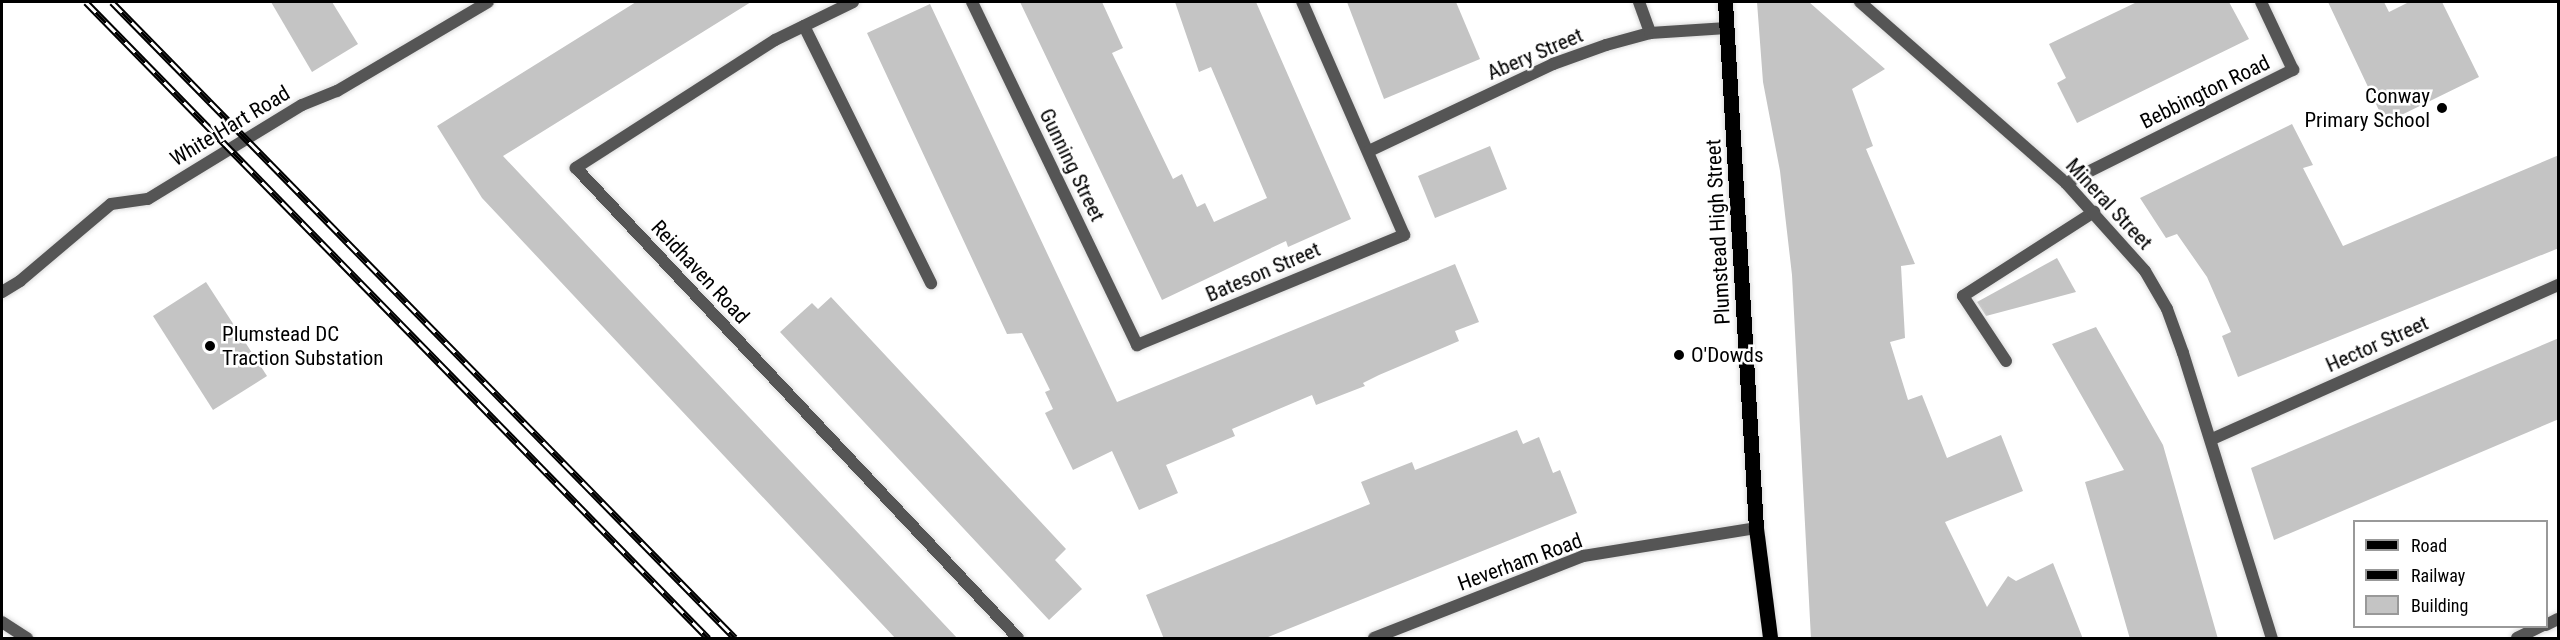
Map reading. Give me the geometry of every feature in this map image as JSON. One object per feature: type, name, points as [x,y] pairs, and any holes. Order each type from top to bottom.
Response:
[{"type":"main road","name":"Plumstead High Street","points":[[1725,2],[1756,528],[1770,639]]},
{"type":"street","name":"White Hart Road","points":[[2,292],[64,245],[111,204],[148,200],[317,98],[337,91],[488,2]]},
{"type":"street","name":"Reidhaven Road","points":[[853,2],[775,40],[576,168],[1018,639]]},
{"type":"street","name":"Gunning Street","points":[[972,2],[1137,345]]},
{"type":"street","points":[[1302,2],[1369,151]]},
{"type":"street","points":[[1639,2],[1650,33]]},
{"type":"street","name":"Mineral Street","points":[[1860,2],[2066,183],[2145,271],[2167,309],[2212,439],[2272,639]]},
{"type":"street","name":"Bebbington Road","points":[[2066,183],[2293,70],[2261,2]]},
{"type":"street","points":[[804,26],[931,283]]},
{"type":"street","name":"Abery Street","points":[[1369,151],[1553,64],[1650,33],[1727,28]]},
{"type":"street","name":"Bateson Street","points":[[1137,345],[1404,235],[1369,151]]},
{"type":"street","points":[[2006,361],[1963,296],[2094,212]]},
{"type":"street","name":"Hector Street","points":[[2212,439],[2559,285]]},
{"type":"street","name":"Heverham Road","points":[[1374,639],[1582,556],[1756,528]]},
{"type":"street","points":[[2,622],[27,639]]},
{"type":"street","points":[[2517,639],[2540,628]]},
{"type":"building","points":[[271,2],[332,2],[358,44],[312,72]]},
{"type":"building","points":[[636,2],[751,2],[503,156],[958,639],[896,639],[482,198],[437,126]]},
{"type":"building","points":[[1020,2],[1102,2],[1123,48],[1112,53],[1173,179],[1182,174],[1197,207],[1205,203],[1214,222],[1267,198],[1211,67],[1199,72],[1175,2],[1256,2],[1351,219],[1288,247],[1286,241],[1162,300]]},
{"type":"building","points":[[1347,2],[1456,2],[1480,59],[1384,99]]},
{"type":"building","points":[[1757,2],[1809,2],[1885,69],[1852,89],[1873,146],[1866,149],[1915,264],[1901,266],[1905,338],[1890,342],[1908,400],[1922,395],[1947,458],[2001,435],[2023,491],[1945,522],[1987,607],[2008,576],[2016,581],[2053,563],[2083,639],[1811,639],[1792,275],[1780,171],[1763,82]]},
{"type":"building","points":[[2137,2],[2229,2],[2249,39],[2077,123],[2057,83],[2066,78],[2049,44]]},
{"type":"building","points":[[2328,2],[2384,2],[2389,12],[2409,2],[2442,2],[2479,77],[2385,123]]},
{"type":"building","points":[[930,4],[1117,402],[1455,264],[1479,322],[1455,331],[1459,341],[1379,375],[1363,383],[1365,386],[1316,405],[1312,395],[1232,429],[1235,436],[1166,465],[1178,493],[1139,510],[1112,451],[1073,470],[1045,413],[1053,409],[1045,392],[1050,390],[1022,333],[1007,334],[867,33]]},
{"type":"building","points":[[2292,124],[2313,165],[2303,168],[2343,246],[2559,155],[2559,248],[2238,377],[2222,336],[2231,332],[2207,277],[2177,234],[2166,238],[2140,198]]},
{"type":"building","points":[[1490,146],[1507,189],[1435,218],[1418,176]]},
{"type":"building","points":[[2057,258],[2076,292],[1986,316],[1977,302]]},
{"type":"building","name":"Plumstead DC Traction Substation","points":[[206,282],[267,376],[213,410],[153,316]]},
{"type":"building","points":[[831,297],[1066,549],[1055,560],[1082,589],[1049,620],[780,332],[812,303],[818,309]]},
{"type":"building","points":[[2096,327],[2163,445],[2218,639],[2130,639],[2085,482],[2124,470],[2052,344]]},
{"type":"building","points":[[2559,338],[2559,419],[2274,540],[2251,468]]},
{"type":"building","points":[[1517,430],[1523,444],[1539,437],[1553,473],[1560,470],[1577,513],[1263,639],[1164,639],[1146,595],[1370,504],[1361,482],[1412,462],[1415,470]]},
{"type":"railway","points":[[86,2],[708,638]]},
{"type":"railway","points":[[112,2],[735,638]]},
{"type":"place","name":"Conway Primary School","points":[[2442,108]]},
{"type":"place","name":"Plumstead DC Traction Substation","points":[[210,346]]},
{"type":"place","name":"O'Dowds","points":[[1679,355]]}]
